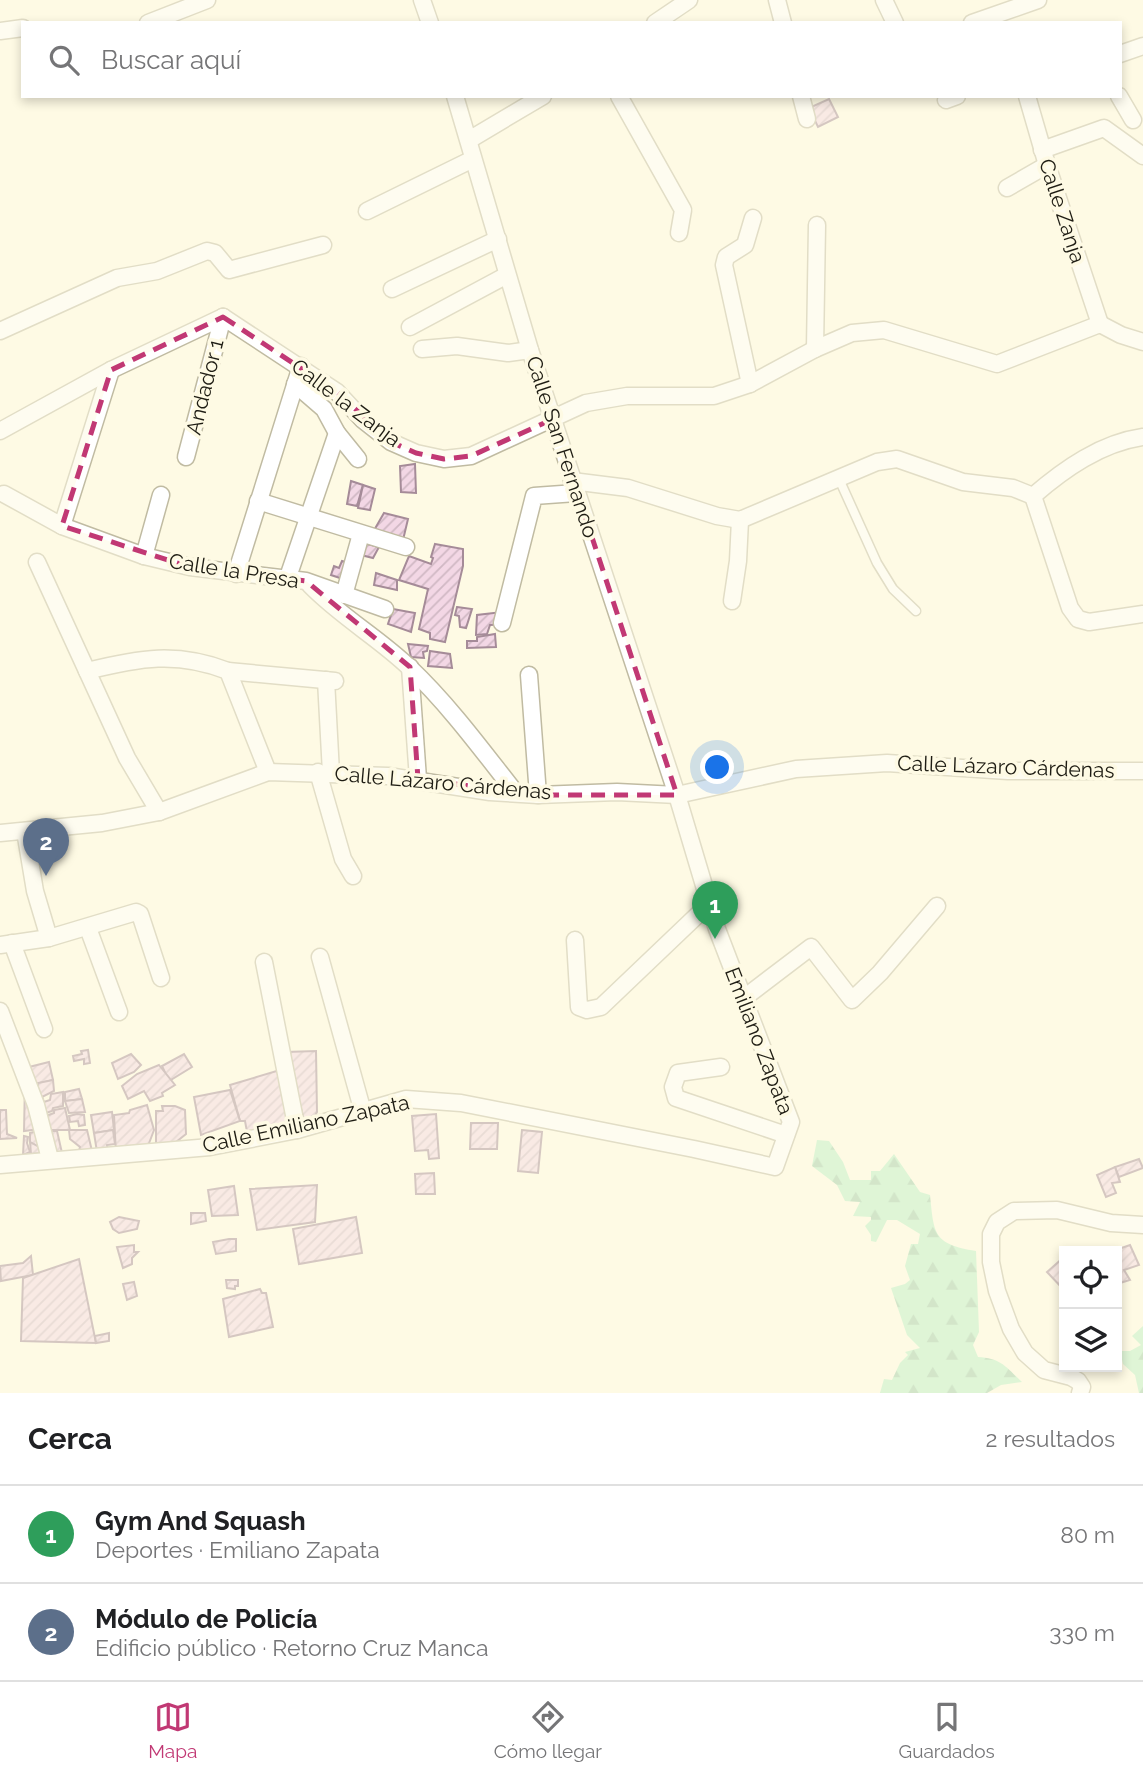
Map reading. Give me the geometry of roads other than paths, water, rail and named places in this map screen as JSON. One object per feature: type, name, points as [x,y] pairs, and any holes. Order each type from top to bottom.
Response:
[{"type":"street","points":[[153,21],[207,0]]},
{"type":"street","points":[[422,0],[429,21]]},
{"type":"street","points":[[657,21],[689,0]]},
{"type":"street","points":[[777,0],[782,21]]},
{"type":"street","points":[[884,0],[894,21]]},
{"type":"street","points":[[977,21],[1038,0]]},
{"type":"street","points":[[0,31],[21,27]]},
{"type":"street","points":[[1122,53],[1143,46]]},
{"type":"street","name":"Calle San Fernando","points":[[456,98],[530,350],[677,795]]},
{"type":"street","points":[[469,140],[540,98]]},
{"type":"street","points":[[620,98],[683,210],[679,233]]},
{"type":"street","points":[[802,98],[807,119]]},
{"type":"street","name":"Calle Zanja","points":[[1028,98],[1044,158],[1100,324]]},
{"type":"street","points":[[1120,98],[1133,120]]},
{"type":"street","points":[[1007,188],[1044,158],[1104,128],[1143,156]]},
{"type":"street","points":[[367,211],[473,159]]},
{"type":"street","points":[[750,384],[724,265],[726,257],[745,246],[752,218]]},
{"type":"street","points":[[815,349],[817,225]]},
{"type":"street","points":[[392,289],[498,239]]},
{"type":"street","points":[[0,331],[117,278],[157,271],[208,251],[215,253],[229,270],[323,245]]},
{"type":"street","points":[[410,327],[507,275]]},
{"type":"street","points":[[0,431],[111,370],[223,317]]},
{"type":"street","name":"Calle la Zanja","points":[[223,317],[337,392],[363,420],[391,442],[416,453],[444,459],[471,456],[586,403],[627,396],[714,396],[750,384],[815,349],[852,333],[884,330],[997,364],[1100,324]]},
{"type":"street","name":"Andador 1","points":[[186,457],[223,317]]},
{"type":"street","points":[[1100,324],[1143,342]]},
{"type":"street","points":[[422,349],[457,346],[508,353],[530,350]]},
{"type":"street","points":[[236,574],[301,366]]},
{"type":"street","points":[[62,526],[111,370]]},
{"type":"street","points":[[296,384],[324,408],[337,433],[358,459]]},
{"type":"street","points":[[288,578],[337,433]]},
{"type":"street","points":[[1033,496],[1078,461],[1126,439],[1143,437]]},
{"type":"street","points":[[502,623],[534,496],[574,487],[628,488],[717,516],[740,520],[877,462],[897,459],[963,482],[1013,488],[1033,496],[1070,608],[1078,619],[1089,622],[1143,614]]},
{"type":"street","name":"Calle la Presa","points":[[1,491],[62,526],[144,556],[190,567],[306,581],[327,602],[410,667],[462,725],[515,792]]},
{"type":"street","points":[[144,556],[161,495]]},
{"type":"street","points":[[258,501],[406,547]]},
{"type":"street","points":[[732,601],[740,520]]},
{"type":"street","points":[[344,595],[361,534]]},
{"type":"street","points":[[37,562],[127,758],[159,813]]},
{"type":"street","points":[[306,581],[385,609]]},
{"type":"street","points":[[87,671],[134,660],[162,657],[194,660],[228,671],[331,680],[324,773],[343,859],[353,876]]},
{"type":"street","points":[[410,667],[418,779]]},
{"type":"street","points":[[228,671],[268,772]]},
{"type":"street","points":[[529,675],[538,795]]},
{"type":"street","name":"Calle Lázaro Cárdenas","points":[[0,833],[102,823],[159,813],[268,772],[418,779],[490,792],[538,795],[617,792],[677,795],[796,769],[887,763],[1008,771],[1143,771]]},
{"type":"street","name":"Emiliano Zapata","points":[[677,795],[709,904],[791,1122],[775,1167]]},
{"type":"street","points":[[25,831],[35,891],[50,939]]},
{"type":"street","points":[[575,940],[579,1007],[587,1010],[601,1007],[709,904]]},
{"type":"street","points":[[744,998],[811,947],[852,1000],[880,973],[937,906]]},
{"type":"street","points":[[44,1029],[6,944],[50,939],[132,913],[140,914],[161,978]]},
{"type":"street","points":[[88,929],[119,1012]]},
{"type":"street","points":[[320,957],[363,1112]]},
{"type":"street","points":[[264,962],[297,1130]]},
{"type":"street","points":[[0,1011],[36,1105],[50,1159]]},
{"type":"street","points":[[721,1067],[678,1073],[673,1087],[676,1098],[786,1135]]},
{"type":"street","name":"Calle Emiliano Zapata","points":[[0,1165],[210,1147],[297,1130],[406,1099],[461,1103],[775,1167]]},
{"type":"street","points":[[1080,1393],[1082,1387],[1078,1381],[1044,1370],[1025,1353],[997,1291],[991,1262],[992,1234],[998,1222],[1014,1211],[1057,1210],[1111,1223],[1143,1225]]},
{"type":"lane","points":[[839,479],[877,563],[893,589],[916,611]]},
{"type":"place","name":"Módulo de Policía","points":[[46,876]]},
{"type":"place","name":"Gym And Squash","points":[[715,939]]}]
